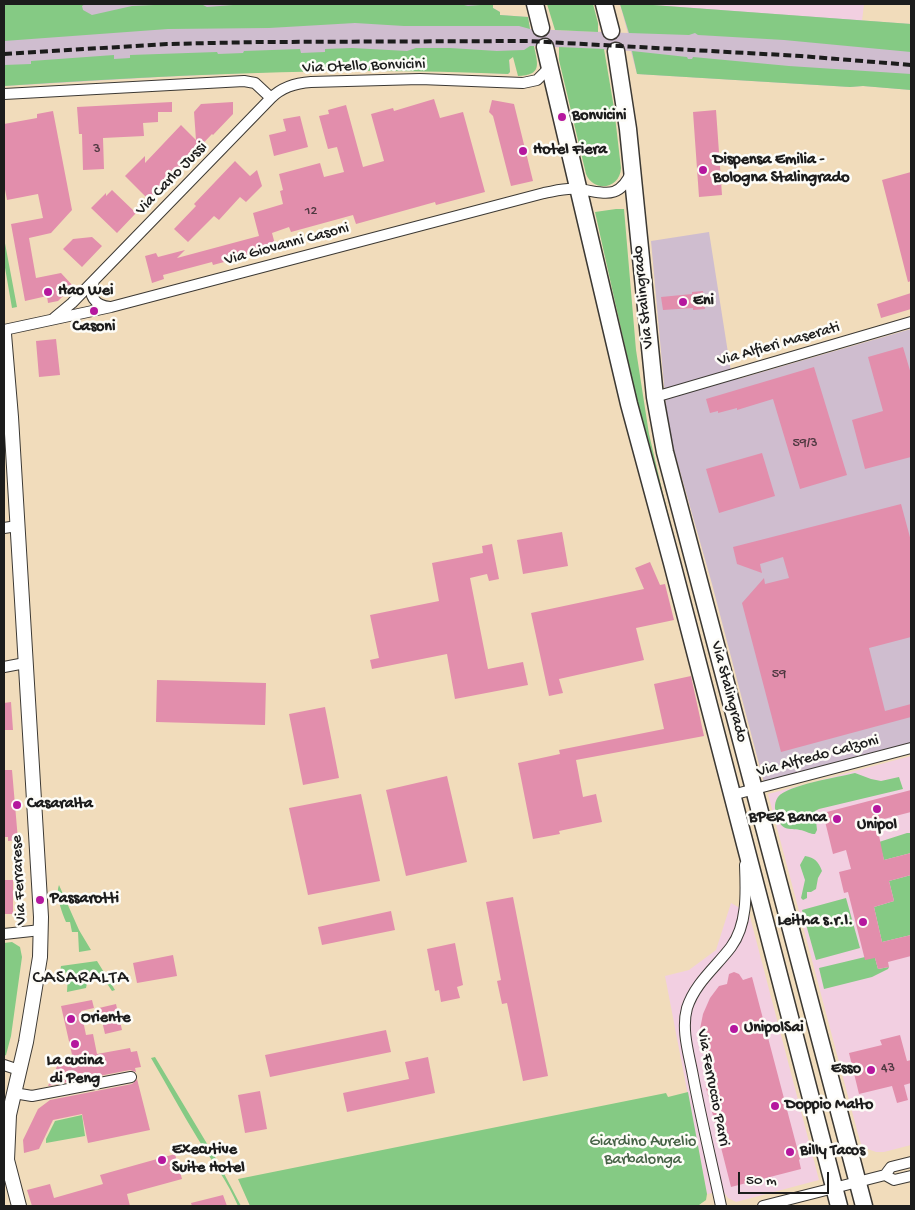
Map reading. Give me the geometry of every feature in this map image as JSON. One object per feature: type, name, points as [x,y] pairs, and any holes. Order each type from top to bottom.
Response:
[{"type":"main road","points":[[536,4],[541,28]]},
{"type":"main road","points":[[604,4],[611,31]]},
{"type":"main road","name":"Via Stalingrado","points":[[546,47],[629,404],[839,1206]]},
{"type":"main road","name":"Via Stalingrado","points":[[616,52],[625,106],[655,398],[665,452],[864,1206]]},
{"type":"main road","name":"Via Ferrarese","points":[[4,332],[10,527],[25,664],[41,930],[40,957],[26,1042],[9,1115],[7,1160],[19,1206]]},
{"type":"street","name":"Via Otello Bonvicini","points":[[270,98],[291,86],[311,82],[420,79],[528,83],[537,80],[550,67]]},
{"type":"street","points":[[4,94],[244,81],[255,83],[270,98]]},
{"type":"street","name":"Via Carlo Jussi","points":[[49,320],[66,309],[270,98]]},
{"type":"street","points":[[578,189],[601,194],[612,193],[625,183],[632,171]]},
{"type":"street","name":"Via Giovanni Casoni","points":[[4,332],[111,307],[544,192],[578,189]]},
{"type":"street","points":[[94,280],[91,289],[93,298],[100,305],[111,307]]},
{"type":"street","name":"Via Alfieri Maserati","points":[[655,398],[911,322]]},
{"type":"street","points":[[4,667],[25,664]]},
{"type":"street","name":"Via Alfredo Calzoni","points":[[732,795],[911,748]]},
{"type":"street","name":"Via Ferruccio Parri","points":[[721,1206],[685,1035],[685,1022],[689,1003],[694,994],[704,978],[732,945],[740,928],[744,914],[746,888],[744,842]]},
{"type":"street","points":[[4,934],[41,930]]},
{"type":"street","points":[[4,1065],[19,1070]]},
{"type":"street","points":[[14,1093],[32,1096],[131,1077]]},
{"type":"street","points":[[763,1206],[885,1175],[891,1167],[911,1162]]},
{"type":"street","points":[[885,1175],[894,1180],[911,1176]]},
{"type":"shaded area","points":[[4,4],[493,4],[493,8],[500,12],[500,15],[528,17],[530,29],[628,33],[620,4],[911,24],[911,90],[637,74],[631,51],[532,46],[515,58],[509,58],[510,72],[508,74],[424,70],[290,71],[4,86]]},
{"type":"shaded area","points":[[639,4],[864,4],[862,21]]},
{"type":"shaded area","points":[[709,232],[731,372],[738,379],[911,329],[911,748],[765,787],[712,584],[668,429],[651,241]]},
{"type":"shaded area","points":[[911,756],[911,1145],[884,1152],[876,1152],[865,1148],[861,1144],[768,794]]},
{"type":"shaded area","points":[[731,903],[749,913],[819,1180],[736,1202],[728,1198],[723,1191],[707,1194],[665,976],[689,970],[716,950]]},
{"type":"green space","points":[[4,4],[85,4],[82,6],[83,10],[92,15],[132,6],[177,4],[201,4],[207,7],[246,4],[460,4],[468,6],[493,4],[493,8],[500,12],[500,15],[528,17],[530,29],[519,26],[404,26],[355,23],[269,28],[168,29],[4,41]]},
{"type":"green space","points":[[547,4],[593,4],[598,23],[598,32],[555,30]]},
{"type":"green space","points":[[620,4],[911,24],[911,52],[784,40],[698,35],[695,33],[689,35],[629,33]]},
{"type":"green space","points":[[534,46],[537,59],[535,71],[531,74],[518,76],[513,57],[509,60],[510,72],[508,74],[319,71],[130,78],[4,86],[4,65],[31,64],[31,61],[114,55],[114,59],[130,58],[130,55],[217,52],[218,54],[300,49],[301,53],[325,52],[325,49],[352,48],[407,51],[416,48],[450,48],[497,51],[524,50]]},
{"type":"green space","points":[[559,47],[604,49],[614,108],[621,168],[620,175],[612,184],[600,186],[590,180],[586,174],[559,60]]},
{"type":"green space","points":[[632,51],[687,57],[688,59],[693,57],[789,66],[911,74],[911,90],[637,74]]},
{"type":"green space","points":[[624,209],[636,350],[649,434],[736,774],[734,774],[638,405],[595,212]]},
{"type":"green space","points":[[4,238],[17,307],[12,308],[4,262]]},
{"type":"green space","points":[[855,773],[881,781],[899,777],[903,789],[815,811],[817,830],[815,834],[789,829],[780,823],[775,805],[778,797],[783,793],[802,785]]},
{"type":"green space","points":[[911,833],[911,853],[884,860],[879,842]]},
{"type":"green space","points":[[805,856],[816,860],[822,871],[818,878],[816,889],[807,892],[807,898],[803,900],[801,898],[805,880],[800,865]]},
{"type":"green space","points":[[911,875],[911,935],[882,942],[874,907],[894,901],[889,881]]},
{"type":"green space","points":[[59,885],[79,930],[91,950],[79,952],[78,932],[72,932],[70,922],[66,922],[61,909],[58,898]]},
{"type":"green space","points":[[846,898],[860,948],[816,960],[802,910]]},
{"type":"green space","points":[[12,942],[20,947],[22,957],[11,1036],[6,1055],[4,1056],[4,943]]},
{"type":"green space","points":[[865,957],[875,958],[878,969],[889,967],[872,977],[824,989],[819,968]]},
{"type":"green space","points":[[97,961],[115,990],[112,991],[102,976],[88,979],[86,988],[67,992],[68,973],[60,972],[61,966]]},
{"type":"green space","points":[[155,1057],[218,1162],[241,1206],[238,1206],[225,1180],[192,1129],[151,1058]]},
{"type":"green space","name":"Giardino Aurelio Barbalonga","points":[[688,1092],[707,1194],[706,1200],[699,1205],[250,1206],[238,1179],[666,1093],[668,1097]]},
{"type":"green space","points":[[82,1115],[85,1136],[46,1143],[46,1139],[55,1121]]},
{"type":"building","points":[[434,99],[440,118],[463,112],[485,192],[436,205],[435,202],[356,224],[353,215],[291,232],[289,227],[272,233],[276,248],[213,265],[212,262],[163,275],[164,279],[152,283],[145,256],[156,253],[158,257],[185,250],[177,258],[259,236],[253,213],[283,204],[280,191],[283,190],[279,174],[320,163],[324,177],[344,172],[337,147],[328,149],[319,116],[329,114],[328,110],[346,105],[363,167],[384,161],[371,114],[393,108],[394,111]]},
{"type":"building","points":[[492,100],[514,104],[533,181],[511,186],[493,116],[489,112]]},
{"type":"building","points":[[172,102],[172,112],[158,112],[158,122],[143,123],[144,136],[103,138],[104,169],[83,170],[82,134],[79,134],[77,107]]},
{"type":"building","points":[[233,102],[233,114],[149,200],[125,176],[145,156],[145,163],[181,125],[196,140],[194,112],[201,104]]},
{"type":"building","points":[[716,110],[722,195],[699,197],[693,112]]},
{"type":"building","points":[[53,111],[72,210],[51,233],[29,238],[36,278],[61,273],[73,286],[58,301],[48,303],[47,296],[25,301],[11,224],[43,218],[38,194],[7,200],[4,184],[4,124],[37,118],[37,114]]},
{"type":"building","points":[[300,116],[308,147],[274,156],[269,135],[286,131],[283,119]]},
{"type":"building","points":[[235,161],[250,176],[257,170],[262,186],[246,202],[240,197],[219,220],[214,216],[188,242],[174,229],[196,206],[194,204]]},
{"type":"building","points":[[911,172],[911,281],[908,282],[882,180]]},
{"type":"building","points":[[112,190],[136,213],[117,233],[91,208],[106,193],[106,196]]},
{"type":"building","points":[[92,237],[102,246],[82,267],[63,249],[73,239]]},
{"type":"building","name":"Eni","points":[[703,291],[705,309],[663,310],[661,297]]},
{"type":"building","points":[[911,293],[911,309],[881,318],[877,304]]},
{"type":"building","points":[[56,339],[60,375],[39,377],[36,341]]},
{"type":"building","points":[[903,347],[911,374],[911,457],[865,469],[852,420],[883,411],[868,357]]},
{"type":"building","points":[[814,367],[847,475],[800,489],[773,399],[737,410],[737,408],[710,413],[706,399]]},
{"type":"building","points":[[762,453],[775,496],[719,513],[706,469]]},
{"type":"building","points":[[901,504],[911,541],[911,637],[869,648],[885,711],[911,704],[911,717],[781,752],[742,603],[764,578],[765,584],[789,578],[783,557],[760,564],[762,573],[737,564],[733,547]]},
{"type":"building","points":[[562,532],[568,566],[523,574],[517,540]]},
{"type":"building","points":[[492,544],[499,579],[489,581],[487,574],[470,578],[488,669],[523,662],[528,685],[455,699],[447,654],[372,669],[370,660],[379,658],[370,615],[439,601],[432,563],[483,553],[482,546]]},
{"type":"building","points":[[650,562],[660,585],[665,584],[674,620],[636,628],[644,660],[559,679],[563,693],[549,696],[531,613],[644,589],[635,568]]},
{"type":"building","points":[[691,676],[704,736],[576,760],[583,797],[596,794],[602,822],[559,831],[560,834],[533,839],[518,763],[560,754],[559,750],[664,729],[654,684]]},
{"type":"building","points":[[157,680],[266,683],[265,725],[156,722]]},
{"type":"building","points":[[11,702],[13,730],[4,730],[4,703]]},
{"type":"building","points":[[325,707],[339,778],[303,785],[289,714]]},
{"type":"building","points":[[4,770],[12,770],[18,840],[8,841],[8,837],[4,837]]},
{"type":"building","points":[[447,776],[467,862],[406,876],[386,790]]},
{"type":"building","points":[[911,790],[911,812],[876,821],[884,860],[911,853],[911,875],[889,881],[894,901],[874,907],[882,942],[911,935],[911,956],[888,962],[889,967],[878,969],[875,958],[865,960],[848,892],[844,893],[839,872],[851,869],[846,850],[833,854],[823,813]]},
{"type":"building","points":[[361,794],[380,881],[308,895],[289,808]]},
{"type":"building","points":[[4,880],[13,880],[13,914],[4,914]]},
{"type":"building","points":[[513,897],[548,1076],[523,1081],[507,1003],[502,1004],[497,981],[501,980],[486,902]]},
{"type":"building","points":[[391,911],[395,930],[322,945],[318,927]]},
{"type":"building","points":[[455,943],[463,985],[457,987],[460,998],[441,1002],[439,990],[435,991],[427,949]]},
{"type":"building","points":[[173,955],[177,976],[137,983],[133,963]]},
{"type":"building","points":[[734,972],[739,974],[743,980],[752,977],[800,1159],[801,1169],[731,1187],[705,1084],[712,1083],[701,1042],[700,1029],[703,1014],[710,998],[719,986],[727,984],[729,974]]},
{"type":"building","points":[[92,1000],[94,1008],[81,1011],[86,1035],[93,1034],[97,1054],[130,1048],[131,1052],[137,1051],[141,1067],[135,1068],[136,1072],[130,1070],[48,1086],[59,1062],[73,1059],[61,1006]]},
{"type":"building","points":[[116,1004],[122,1030],[105,1034],[99,1008]]},
{"type":"building","points":[[386,1030],[391,1052],[270,1077],[265,1055]]},
{"type":"building","points":[[900,1035],[907,1061],[911,1060],[911,1083],[904,1085],[908,1100],[897,1103],[892,1086],[859,1094],[849,1053],[882,1045],[880,1040]]},
{"type":"building","points":[[428,1057],[435,1093],[347,1112],[343,1093],[409,1079],[405,1062]]},
{"type":"building","points":[[137,1079],[150,1130],[88,1143],[82,1114],[53,1120],[39,1149],[24,1153],[23,1140],[38,1109],[50,1100],[132,1084]]},
{"type":"building","points":[[260,1091],[267,1129],[245,1133],[238,1095]]},
{"type":"building","points":[[175,1154],[182,1179],[127,1194],[130,1206],[32,1206],[27,1190],[50,1184],[54,1198],[103,1184],[100,1175]]},
{"type":"building","points":[[223,1195],[227,1206],[192,1206],[191,1203]]},
{"type":"railway","points":[[4,54],[167,44],[529,41],[801,56],[911,65]]},
{"type":"place","name":"Bonvicini","points":[[562,117]]},
{"type":"place","name":"Hotel Fiera","points":[[523,151]]},
{"type":"place","name":"Dispensa Emilia - Bologna Stalingrado","points":[[703,170]]},
{"type":"place","name":"Hao Wei","points":[[48,292]]},
{"type":"place","name":"Eni","points":[[683,302]]},
{"type":"place","name":"Casoni","points":[[94,311]]},
{"type":"place","name":"Casaralta","points":[[17,805]]},
{"type":"place","name":"Unipol","points":[[877,809]]},
{"type":"place","name":"BPER Banca","points":[[837,819]]},
{"type":"place","name":"Passarotti","points":[[40,900]]},
{"type":"place","name":"Leitha s.r.l.","points":[[863,922]]},
{"type":"place","name":"Oriente","points":[[71,1019]]},
{"type":"place","name":"UnipolSai","points":[[734,1029]]},
{"type":"place","name":"La cucina di Peng","points":[[75,1044]]},
{"type":"place","name":"Esso","points":[[871,1070]]},
{"type":"place","name":"Doppio Malto","points":[[775,1106]]},
{"type":"place","name":"Billy Tacos","points":[[790,1152]]},
{"type":"place","name":"Executive Suite Hotel","points":[[162,1160]]},
{"type":"district","name":"CASARALTA","points":[[81,979]]}]
